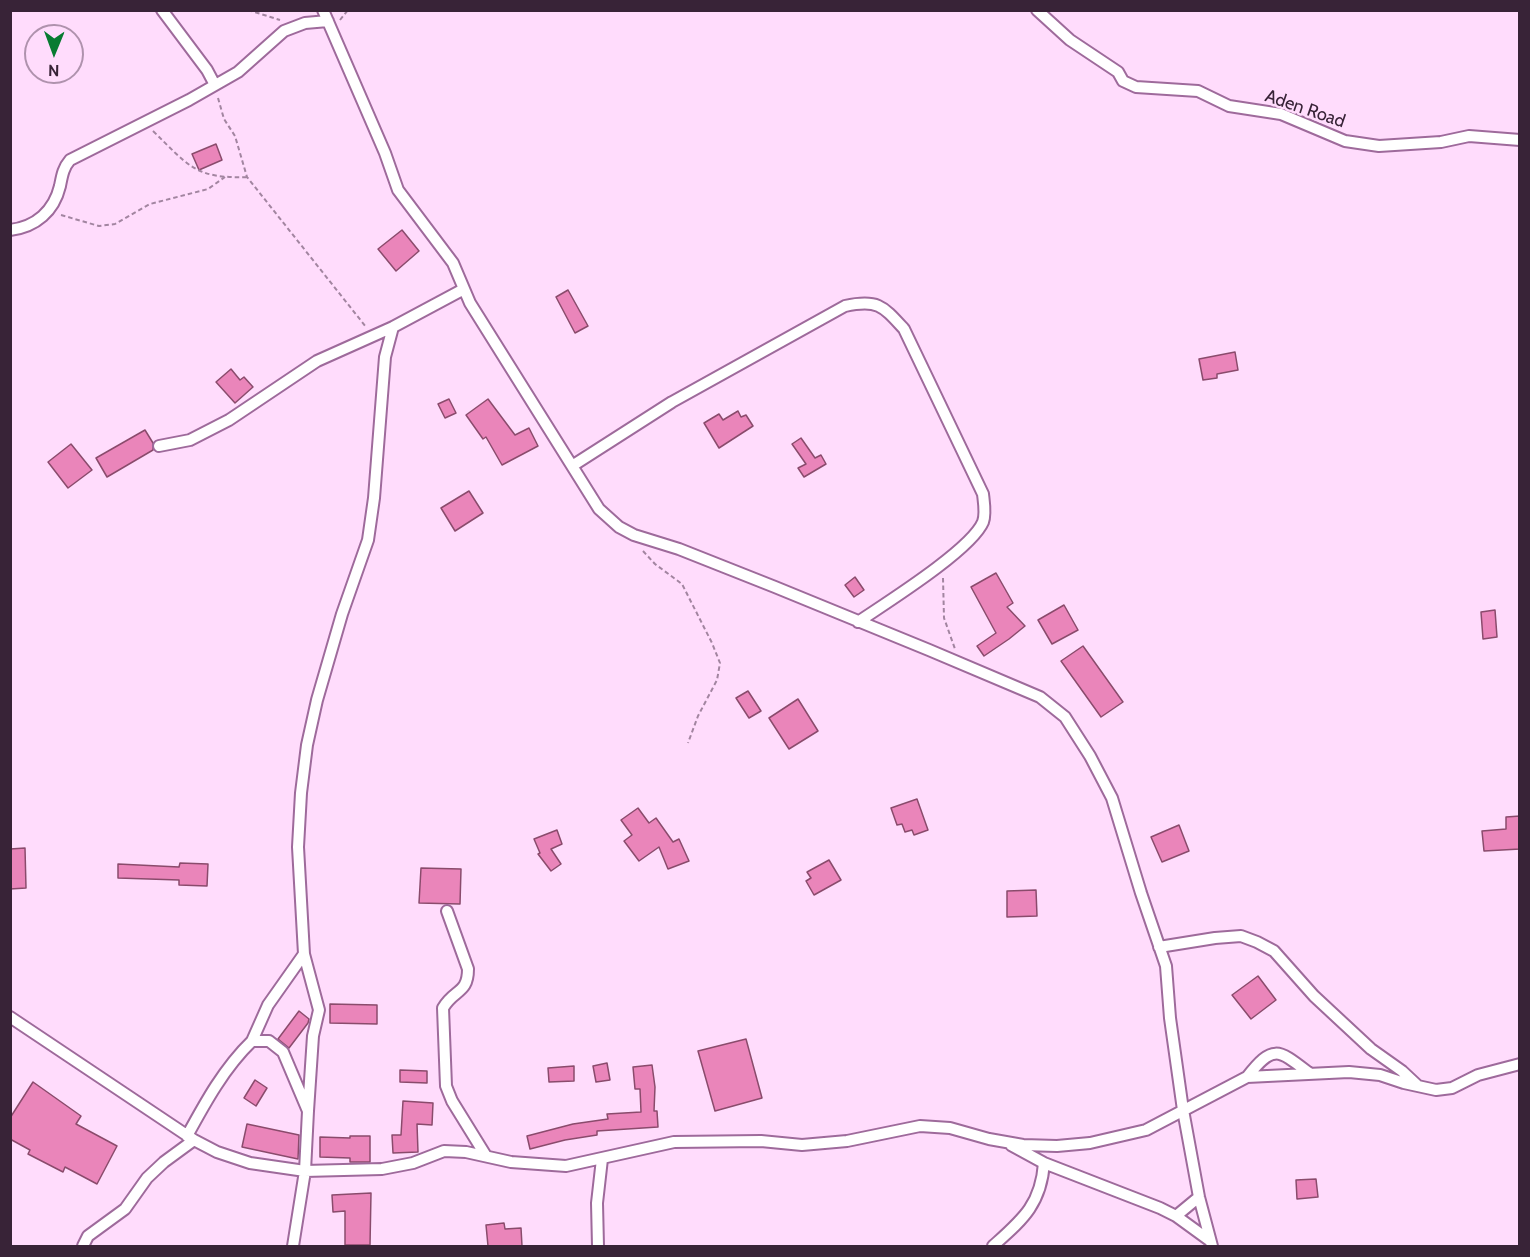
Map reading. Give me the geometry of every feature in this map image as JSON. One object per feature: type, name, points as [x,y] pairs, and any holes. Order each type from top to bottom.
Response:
[{"type":"street","points":[[162,10],[207,70],[215,85]]},
{"type":"street","points":[[323,10],[385,153],[398,190],[453,263],[470,303],[599,509],[634,535],[679,549],[775,587],[1040,697],[1065,717],[1090,756],[1112,798],[1166,966],[1170,1017],[1183,1110],[1199,1197],[1211,1243]]},
{"type":"street","name":"Aden Road","points":[[1037,10],[1070,40],[1118,72],[1123,81],[1136,87],[1198,91],[1229,106],[1281,114],[1346,141],[1379,146],[1441,142],[1469,136],[1520,140]]},
{"type":"street","points":[[10,230],[30,226],[44,217],[59,189],[63,171],[70,160],[145,123],[238,72],[284,31],[296,25],[328,21]]},
{"type":"street","points":[[159,446],[190,440],[229,420],[317,361],[393,327],[464,289]]},
{"type":"street","points":[[572,466],[672,402],[845,306],[864,302],[885,308],[904,329],[983,494],[984,519],[976,535],[944,561],[858,622]]},
{"type":"street","points":[[293,1246],[305,1171],[313,1036],[319,1010],[304,954],[298,847],[307,745],[317,700],[342,614],[368,540],[374,498],[385,357],[393,327]]},
{"type":"street","points":[[447,911],[468,969],[468,977],[466,984],[447,1001],[443,1008],[446,1086],[452,1101],[486,1156]]},
{"type":"street","points":[[1159,947],[1241,936],[1274,951],[1314,996],[1418,1087]]},
{"type":"street","points":[[83,1246],[88,1236],[125,1209],[147,1178],[190,1138],[203,1107],[233,1061],[252,1041],[268,1005],[304,954]]},
{"type":"street","points":[[10,1017],[190,1138],[217,1152],[250,1163],[305,1171],[382,1169],[413,1162],[444,1151],[466,1152],[511,1162],[567,1166],[674,1142],[760,1141],[802,1145],[846,1141],[920,1126],[950,1128],[1006,1142],[1057,1146],[1090,1143],[1146,1130],[1247,1077],[1349,1072],[1380,1075],[1436,1090],[1452,1088],[1478,1075],[1520,1064]]},
{"type":"street","points":[[252,1041],[269,1041],[283,1052],[308,1111]]},
{"type":"street","points":[[1247,1077],[1264,1056],[1274,1053],[1283,1054],[1309,1073]]},
{"type":"street","points":[[1006,1142],[1044,1163],[1176,1216],[1211,1243]]},
{"type":"street","points":[[598,1246],[597,1203],[602,1159]]},
{"type":"street","points":[[993,1246],[1022,1220],[1030,1209],[1038,1194],[1044,1163]]},
{"type":"street","points":[[1176,1216],[1199,1197]]},
{"type":"path","points":[[248,10],[296,25]]},
{"type":"path","points":[[215,85],[221,112],[235,136],[248,177],[374,336]]},
{"type":"path","points":[[145,123],[192,168],[225,177],[248,177]]},
{"type":"path","points":[[44,217],[61,215],[99,226],[115,224],[150,204],[208,189],[225,177]]},
{"type":"path","points":[[634,535],[643,551],[655,564],[682,584],[720,663],[717,680],[698,716],[688,743]]},
{"type":"path","points":[[944,561],[944,618],[960,664]]},
{"type":"building","points":[[216,144],[222,160],[199,170],[192,154]]},
{"type":"building","points":[[402,230],[419,251],[396,271],[378,249]]},
{"type":"building","points":[[568,290],[588,326],[575,333],[556,297]]},
{"type":"building","points":[[1235,352],[1238,370],[1217,374],[1217,378],[1203,380],[1199,359]]},
{"type":"building","points":[[231,369],[240,380],[244,377],[253,387],[235,403],[216,382]]},
{"type":"building","points":[[449,399],[456,413],[445,418],[438,404]]},
{"type":"building","points":[[488,399],[515,435],[529,428],[538,446],[502,465],[486,437],[483,439],[466,415]]},
{"type":"building","points":[[738,411],[741,417],[746,415],[753,426],[719,448],[704,423],[719,414],[723,420]]},
{"type":"building","points":[[145,430],[153,443],[153,450],[107,477],[96,458]]},
{"type":"building","points":[[801,438],[815,458],[821,455],[826,464],[804,477],[798,468],[806,464],[792,444]]},
{"type":"building","points":[[71,444],[92,470],[68,488],[48,462]]},
{"type":"building","points":[[469,491],[483,513],[455,531],[441,508]]},
{"type":"building","points":[[996,573],[1013,603],[1007,607],[1025,626],[984,656],[977,646],[996,633],[971,587]]},
{"type":"building","points":[[855,577],[864,590],[854,597],[845,585]]},
{"type":"building","points":[[1064,605],[1078,630],[1052,644],[1038,620]]},
{"type":"building","points":[[1495,610],[1497,637],[1483,639],[1481,612]]},
{"type":"building","points":[[1083,646],[1123,702],[1101,717],[1061,661]]},
{"type":"building","points":[[748,691],[761,711],[749,718],[736,698]]},
{"type":"building","points":[[798,699],[818,731],[789,749],[769,718]]},
{"type":"building","points":[[917,799],[928,830],[914,835],[912,830],[905,832],[902,824],[897,825],[891,808]]},
{"type":"building","points":[[638,808],[649,823],[656,818],[673,842],[679,839],[689,861],[668,869],[659,847],[639,861],[624,841],[632,835],[621,820]]},
{"type":"building","points":[[1520,816],[1520,849],[1484,851],[1482,831],[1506,829],[1506,817]]},
{"type":"building","points":[[1179,825],[1189,851],[1162,862],[1151,837]]},
{"type":"building","points":[[557,830],[562,844],[551,849],[561,864],[551,871],[538,854],[540,853],[534,839]]},
{"type":"building","points":[[25,848],[26,888],[10,889],[10,849]]},
{"type":"building","points":[[829,860],[841,880],[814,895],[806,881],[811,878],[807,872]]},
{"type":"building","points":[[180,863],[208,864],[207,886],[179,885],[179,880],[118,878],[118,864],[179,867]]},
{"type":"building","points":[[421,868],[461,869],[460,904],[419,903]]},
{"type":"building","points":[[1036,890],[1037,916],[1007,917],[1007,891]]},
{"type":"building","points":[[1258,976],[1276,1000],[1251,1019],[1232,995]]},
{"type":"building","points":[[330,1004],[377,1005],[377,1024],[330,1023]]},
{"type":"building","points":[[299,1011],[309,1019],[308,1023],[289,1048],[278,1039]]},
{"type":"building","points":[[746,1039],[762,1098],[715,1111],[698,1051]]},
{"type":"building","points":[[607,1063],[610,1080],[596,1082],[593,1066]]},
{"type":"building","points":[[652,1065],[655,1087],[654,1111],[657,1111],[658,1127],[597,1131],[597,1135],[530,1149],[527,1136],[573,1124],[608,1119],[607,1114],[641,1112],[640,1089],[635,1089],[633,1067]]},
{"type":"building","points":[[574,1066],[574,1081],[549,1082],[548,1068]]},
{"type":"building","points":[[400,1070],[427,1071],[427,1083],[400,1082]]},
{"type":"building","points":[[255,1080],[267,1088],[256,1106],[244,1098]]},
{"type":"building","points":[[33,1082],[81,1116],[76,1124],[117,1146],[97,1184],[65,1167],[63,1172],[28,1154],[30,1150],[10,1139],[10,1118]]},
{"type":"building","points":[[403,1101],[433,1103],[432,1125],[417,1124],[418,1152],[393,1153],[392,1135],[401,1135]]},
{"type":"building","points":[[247,1124],[299,1135],[298,1159],[242,1147]]},
{"type":"building","points":[[350,1136],[370,1136],[370,1162],[350,1162],[350,1158],[320,1157],[320,1137],[350,1138]]},
{"type":"building","points":[[1316,1179],[1318,1197],[1297,1199],[1296,1180]]},
{"type":"building","points":[[371,1193],[370,1245],[345,1245],[345,1211],[333,1212],[332,1195]]},
{"type":"building","points":[[504,1223],[505,1229],[521,1228],[522,1246],[488,1246],[486,1225]]}]
